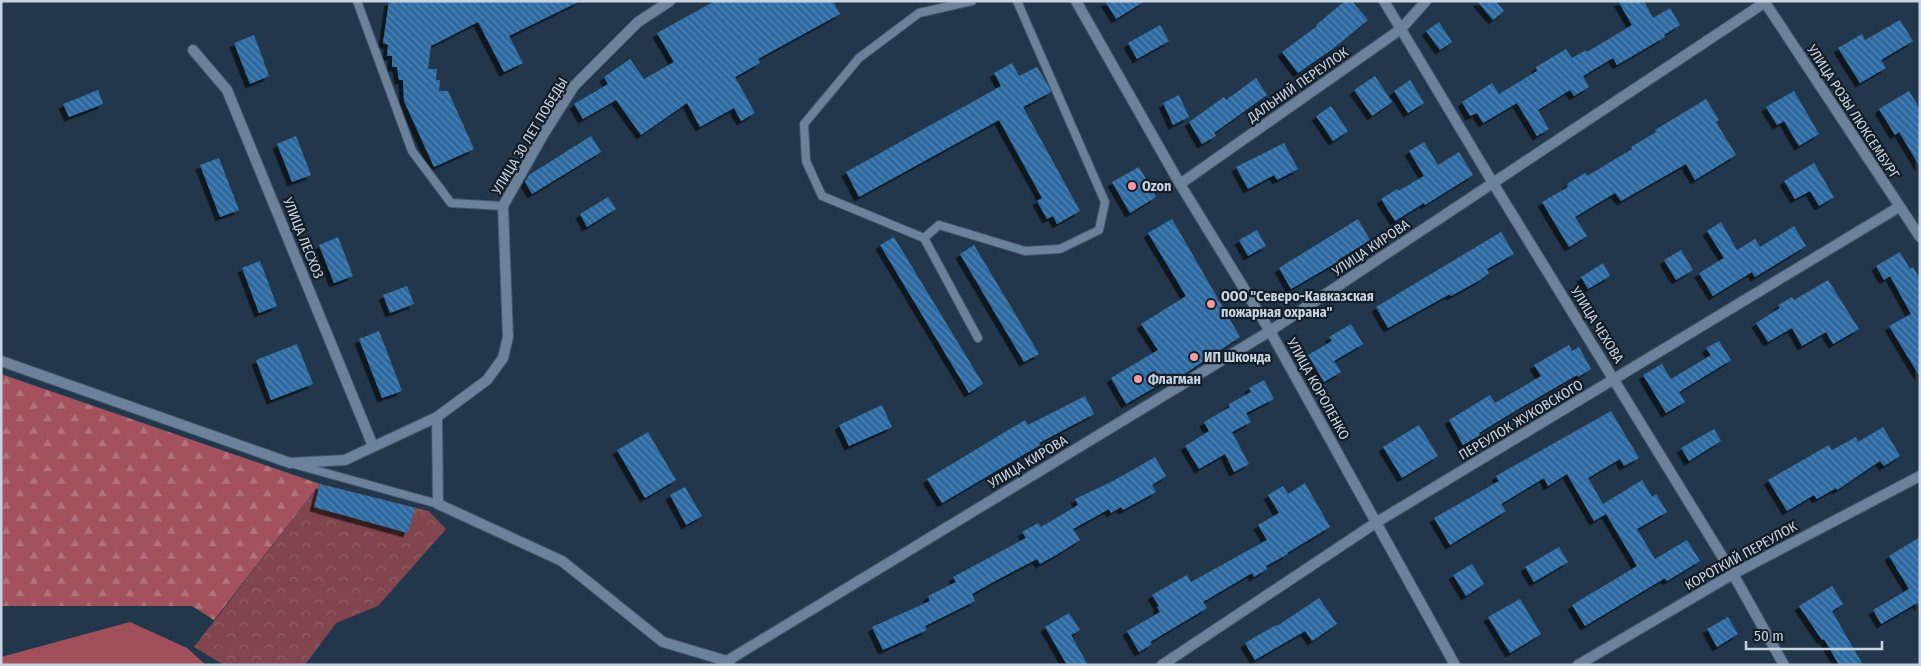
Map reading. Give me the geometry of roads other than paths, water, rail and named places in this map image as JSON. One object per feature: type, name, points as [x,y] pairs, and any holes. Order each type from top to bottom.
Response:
[{"type":"street","name":"УЛИЦА 30 ЛЕТ ПОБЕДЫ","points":[[290,463],[345,460],[358,455],[373,446],[436,417],[486,380],[502,358],[508,337],[503,206],[543,135],[574,86],[638,22],[670,1]]},
{"type":"street","name":"УЛИЦА КОРОЛЕНКО","points":[[1076,1],[1180,184],[1270,331],[1455,665]]},
{"type":"street","name":"УЛИЦА ЧЕХОВА","points":[[1384,1],[1493,183],[1733,574],[1784,665]]},
{"type":"street","name":"ДАЛЬНИЙ ПЕРЕУЛОК","points":[[1180,184],[1401,30],[1426,1]]},
{"type":"street","name":"УЛИЦА КИРОВА","points":[[729,663],[1270,331],[1765,2]]},
{"type":"street","name":"УЛИЦА РОЗЫ ЛЮКСЕМБУРГ","points":[[1765,2],[1920,238]]},
{"type":"street","name":"УЛИЦА ЛЕСХОЗ","points":[[193,50],[227,90],[373,446]]},
{"type":"street","name":"ПЕРЕУЛОК ЖУКОВСКОГО","points":[[1162,665],[1377,522],[1899,207]]},
{"type":"street","points":[[1,361],[290,463]]},
{"type":"street","points":[[436,417],[438,504],[562,561],[664,642],[729,663]]},
{"type":"street","name":"КОРОТКИЙ ПЕРЕУЛОК","points":[[1578,665],[1733,574],[1920,476]]},
{"type":"lane","points":[[357,1],[412,151],[451,203],[503,206]]},
{"type":"lane","points":[[972,1],[919,13],[859,58],[804,124],[806,161],[822,196],[924,238],[978,338]]},
{"type":"lane","points":[[924,238],[939,226],[1024,251],[1060,249],[1099,230],[1105,202],[1017,1]]},
{"type":"lane","points":[[290,463],[438,504]]},
{"type":"place","name":"Ozon","points":[[1132,186]]},
{"type":"place","name":"ООО \"Северо-Кавказская пожарная охрана\"","points":[[1211,304]]},
{"type":"place","name":"ИП Шконда","points":[[1194,357]]},
{"type":"place","name":"Флагман","points":[[1138,379]]}]
